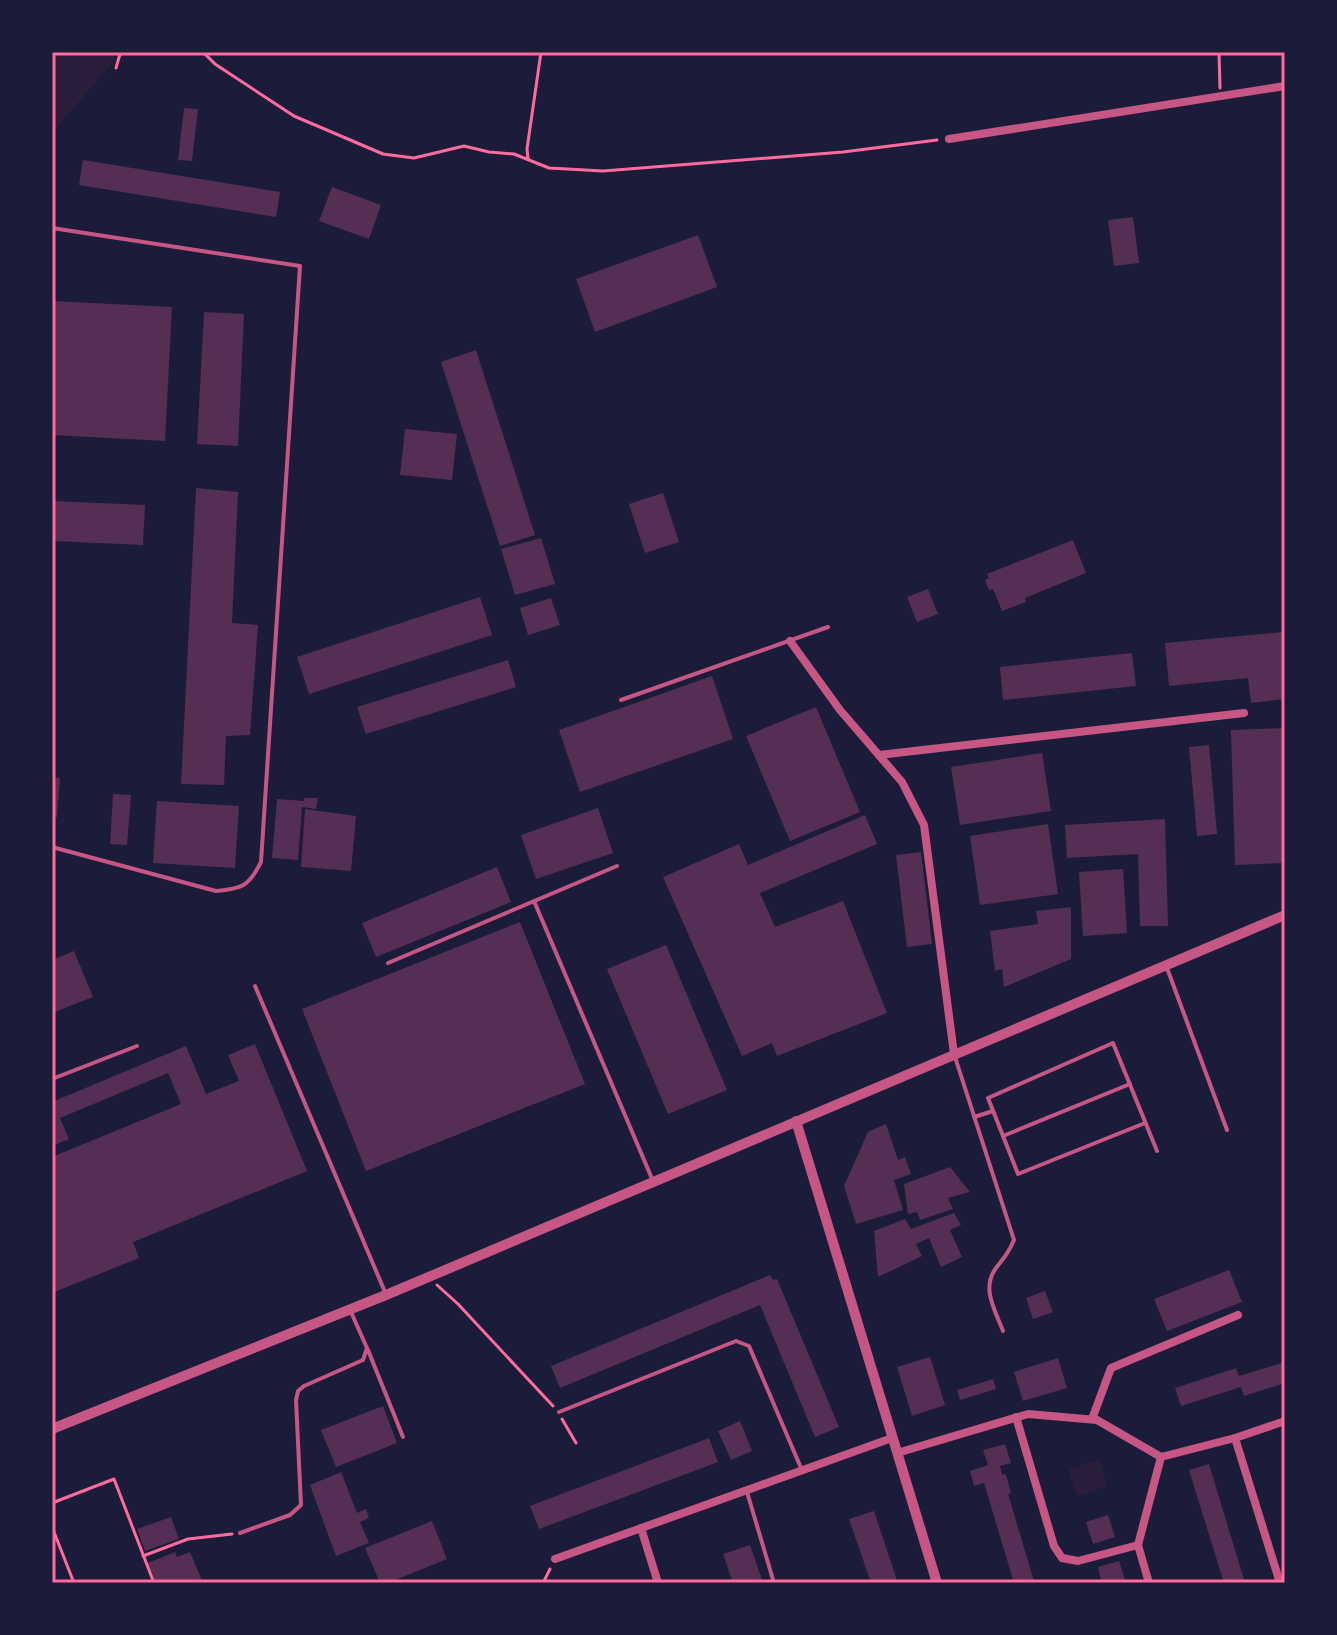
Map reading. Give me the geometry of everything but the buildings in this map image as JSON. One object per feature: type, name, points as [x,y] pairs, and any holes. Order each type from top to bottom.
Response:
[{"type":"street","points":[[949,139],[1285,86]]},
{"type":"street","points":[[790,641],[840,710],[902,782],[924,825],[954,1054]]},
{"type":"street","points":[[879,755],[1244,713]]},
{"type":"street","points":[[52,1429],[386,1295],[1285,915]]},
{"type":"street","points":[[796,1121],[937,1583]]},
{"type":"street","points":[[1092,1419],[1111,1368],[1238,1315]]},
{"type":"street","points":[[897,1453],[1028,1414],[1092,1419],[1161,1457],[1285,1421]]},
{"type":"street","points":[[1016,1417],[1054,1546],[1062,1558],[1078,1561],[1138,1545]]},
{"type":"street","points":[[555,1559],[892,1438]]},
{"type":"street","points":[[1235,1438],[1280,1583]]},
{"type":"street","points":[[1149,1583],[1138,1545],[1161,1457]]},
{"type":"street","points":[[641,1528],[658,1583]]},
{"type":"lane","points":[[52,228],[300,266],[261,862],[253,878],[238,889],[216,891],[52,847]]},
{"type":"lane","points":[[621,700],[828,627]]},
{"type":"lane","points":[[388,963],[617,866]]},
{"type":"lane","points":[[534,901],[653,1181]]},
{"type":"lane","points":[[1166,966],[1227,1130]]},
{"type":"lane","points":[[255,986],[386,1295]]},
{"type":"lane","points":[[1145,1123],[1018,1174],[988,1098],[1113,1043],[1157,1151]]},
{"type":"lane","points":[[52,1079],[137,1046]]},
{"type":"lane","points":[[954,1054],[1014,1240],[1009,1254],[989,1280],[988,1293],[1003,1331]]},
{"type":"lane","points":[[1003,1136],[1130,1084]]},
{"type":"lane","points":[[974,1117],[993,1111]]},
{"type":"lane","points":[[350,1309],[403,1437]]},
{"type":"lane","points":[[559,1412],[736,1341],[749,1346],[802,1470]]},
{"type":"lane","points":[[240,1533],[297,1511],[301,1505],[298,1391],[363,1360],[367,1348]]},
{"type":"lane","points":[[746,1490],[774,1583]]},
{"type":"path","points":[[116,68],[120,54],[130,52]]},
{"type":"path","points":[[203,52],[215,64],[294,116],[383,154],[414,158],[464,146],[528,159],[549,168],[603,171],[843,152],[949,139]]},
{"type":"path","points":[[528,159],[541,52]]},
{"type":"path","points":[[1219,52],[1221,95]]},
{"type":"path","points":[[428,1277],[458,1304],[559,1412],[576,1443]]},
{"type":"path","points":[[52,1503],[114,1479],[154,1583]]},
{"type":"path","points":[[52,1527],[74,1583]]},
{"type":"path","points":[[143,1556],[188,1539],[240,1533]]},
{"type":"path","points":[[543,1583],[555,1559]]},
{"type":"shaded area","points":[[52,52],[109,52],[116,59],[52,133]]},
{"type":"shaded area","points":[[1099,1459],[1108,1486],[1077,1496],[1069,1469]]}]
